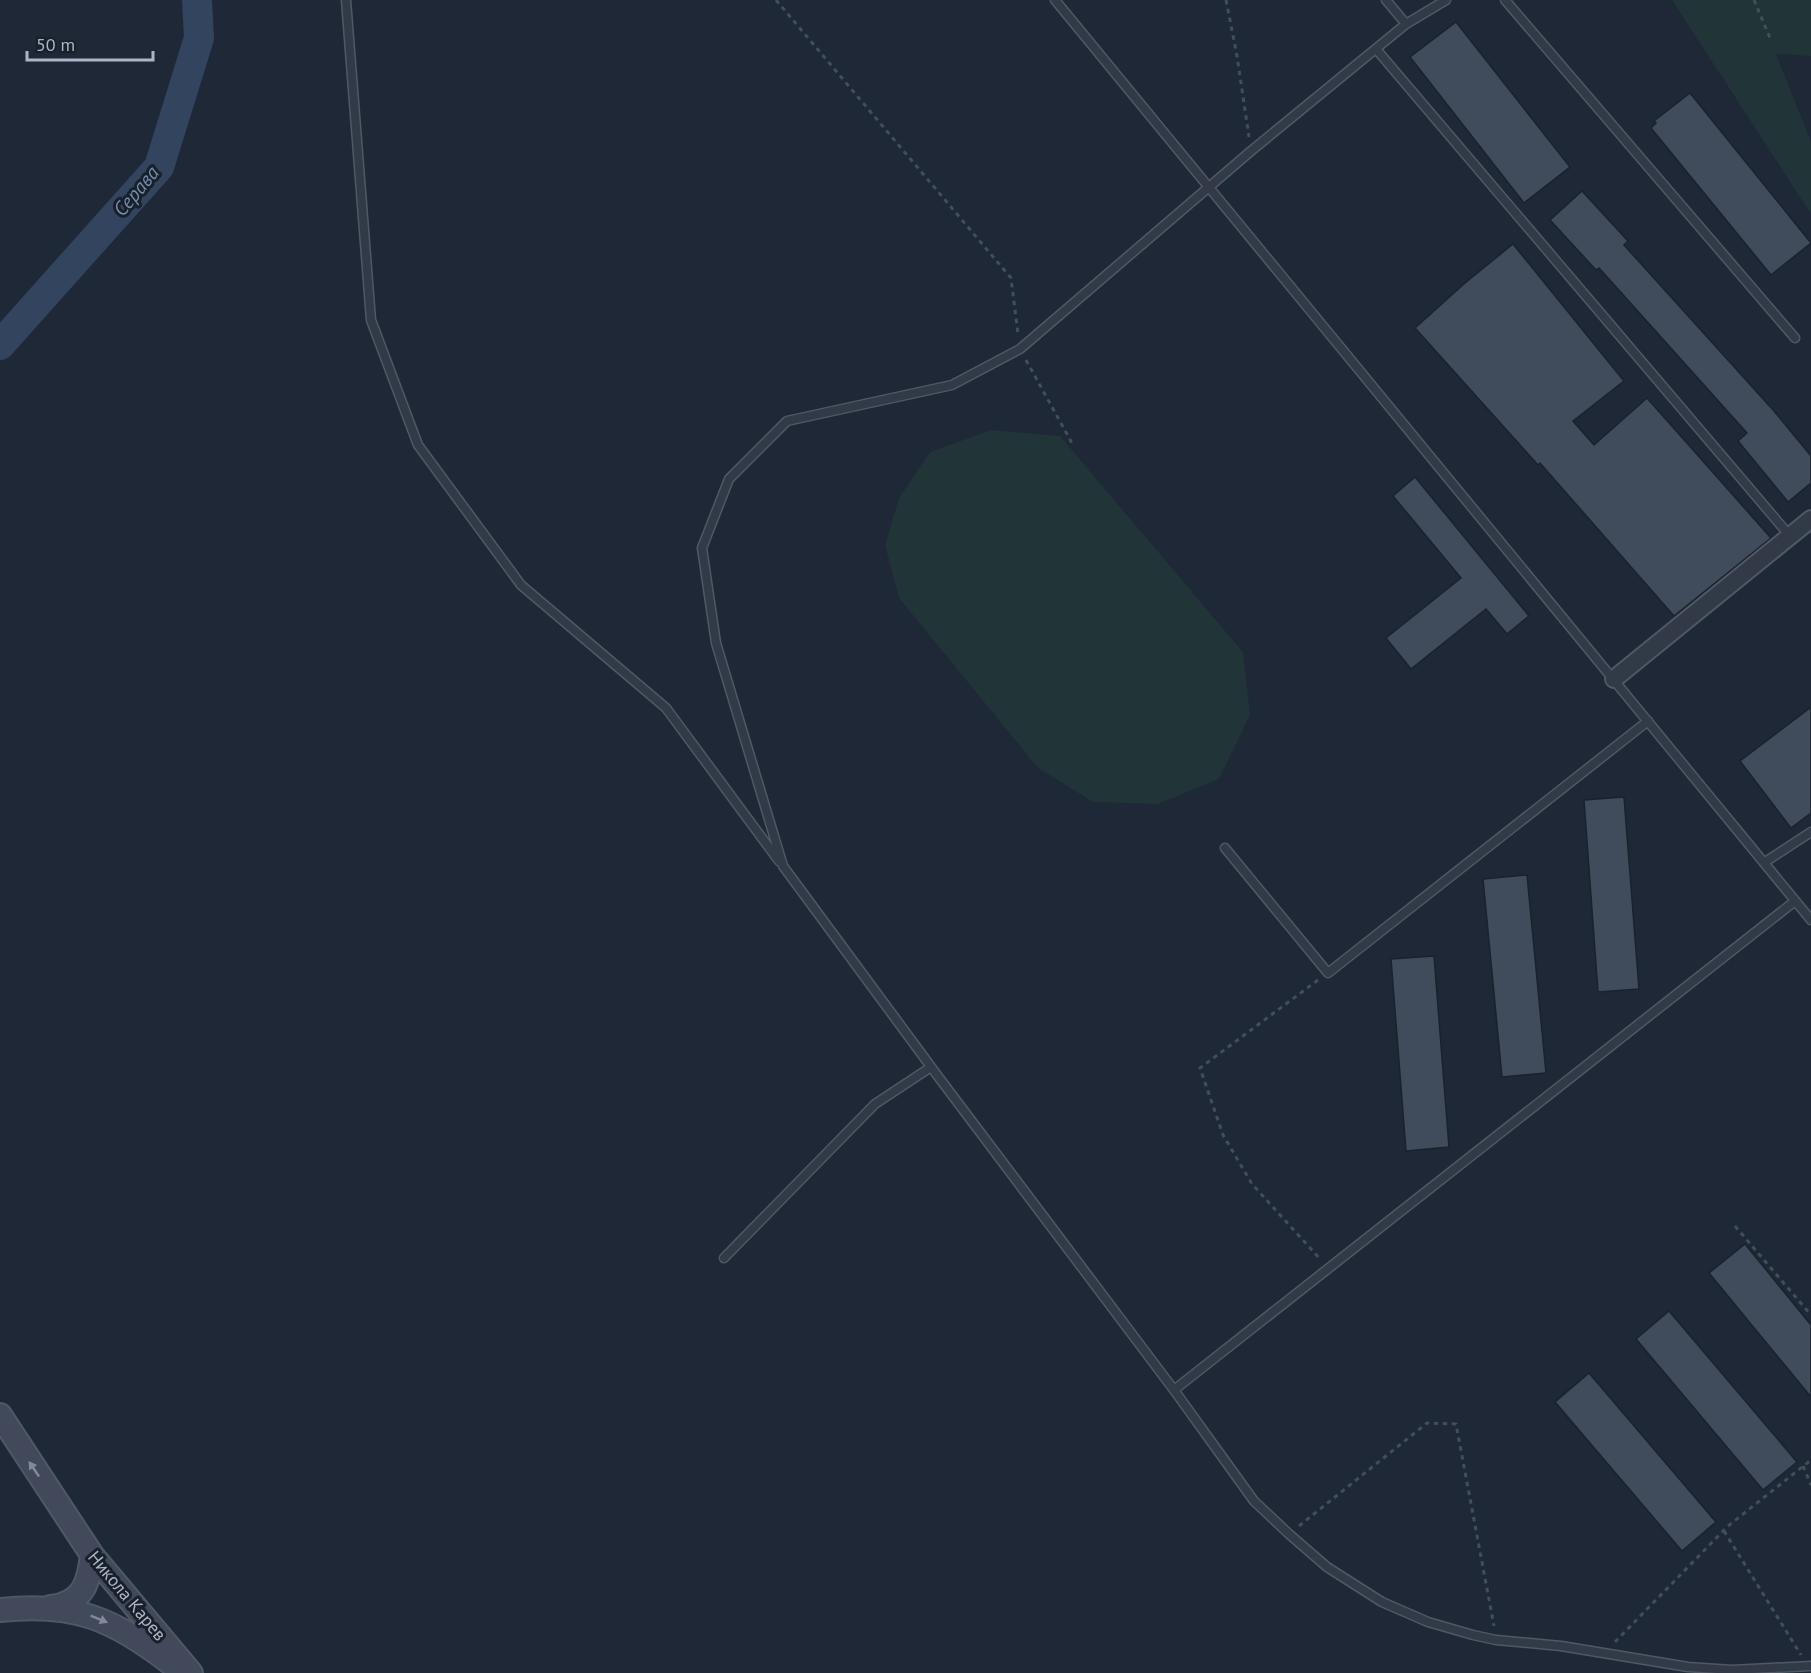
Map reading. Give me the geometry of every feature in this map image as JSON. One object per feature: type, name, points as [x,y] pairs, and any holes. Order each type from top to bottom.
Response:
[{"type":"street","points":[[1614,679],[1811,519]]},
{"type":"street","name":"Никола Карев","points":[[0,1416],[92,1555],[191,1673]]},
{"type":"street","points":[[0,1610],[47,1608],[65,1605],[76,1599],[88,1578],[92,1555]]},
{"type":"street","points":[[47,1608],[80,1612],[104,1620],[139,1640],[184,1673]]},
{"type":"lane","points":[[346,0],[371,320],[418,445],[521,585],[666,708],[1254,1500],[1327,1567],[1382,1602],[1428,1622],[1496,1640],[1530,1642],[1688,1667],[1732,1670],[1811,1666]]},
{"type":"lane","points":[[1055,0],[1811,920]]},
{"type":"lane","points":[[1386,0],[1406,24]]},
{"type":"lane","points":[[783,866],[716,644],[702,548],[729,479],[787,421],[952,385],[1020,350],[1207,187],[1406,24],[1446,0]]},
{"type":"lane","points":[[1505,0],[1795,338]]},
{"type":"lane","points":[[1376,49],[1790,536]]},
{"type":"lane","points":[[1225,848],[1328,973],[1648,721]]},
{"type":"lane","points":[[1765,862],[1811,832]]},
{"type":"lane","points":[[1174,1390],[1795,901]]},
{"type":"lane","points":[[724,1258],[875,1104],[931,1067]]},
{"type":"path","points":[[776,0],[1011,278],[1020,350],[1073,445]]},
{"type":"path","points":[[1226,0],[1251,151]]},
{"type":"path","points":[[1754,0],[1770,39]]},
{"type":"path","points":[[1328,973],[1200,1068],[1223,1135],[1252,1184],[1329,1268]]},
{"type":"path","points":[[1735,1226],[1811,1315]]},
{"type":"path","points":[[1289,1534],[1427,1423],[1455,1424],[1496,1640]]},
{"type":"path","points":[[1604,1654],[1724,1531],[1811,1460]]},
{"type":"path","points":[[1803,1466],[1811,1485]]},
{"type":"path","points":[[1724,1531],[1798,1652],[1804,1658]]},
{"type":"green space","points":[[1672,0],[1811,0],[1811,56],[1776,54],[1811,142],[1811,214]]},
{"type":"green space","points":[[991,430],[1060,436],[1243,652],[1250,715],[1219,779],[1158,804],[1093,802],[1038,768],[899,598],[885,545],[899,498],[930,452]]},
{"type":"building","points":[[1456,22],[1570,167],[1524,203],[1410,57]]},
{"type":"building","points":[[1690,93],[1811,243],[1771,275],[1651,128],[1656,123],[1654,121]]},
{"type":"building","points":[[1582,191],[1628,241],[1624,245],[1774,411],[1811,456],[1811,483],[1788,502],[1738,441],[1747,433],[1599,268],[1596,270],[1550,220]]},
{"type":"building","points":[[1513,244],[1624,381],[1573,421],[1594,445],[1647,398],[1771,538],[1674,616],[1540,463],[1538,465],[1415,328]]},
{"type":"building","points":[[1415,477],[1529,616],[1507,634],[1486,609],[1411,669],[1386,638],[1461,578],[1393,496]]},
{"type":"building","points":[[1811,707],[1811,813],[1791,828],[1740,761]]},
{"type":"building","points":[[1624,797],[1639,989],[1598,992],[1584,800]]},
{"type":"building","points":[[1527,875],[1546,1073],[1502,1077],[1483,879]]},
{"type":"building","points":[[1434,956],[1449,1147],[1406,1151],[1391,959]]},
{"type":"building","points":[[1745,1244],[1811,1325],[1811,1397],[1709,1273]]},
{"type":"building","points":[[1669,1311],[1797,1462],[1763,1490],[1636,1339]]},
{"type":"building","points":[[1589,1373],[1716,1522],[1682,1551],[1555,1402]]},
{"type":"waterway","name":"Серава","points":[[0,345],[159,167],[199,38],[197,0]]}]
